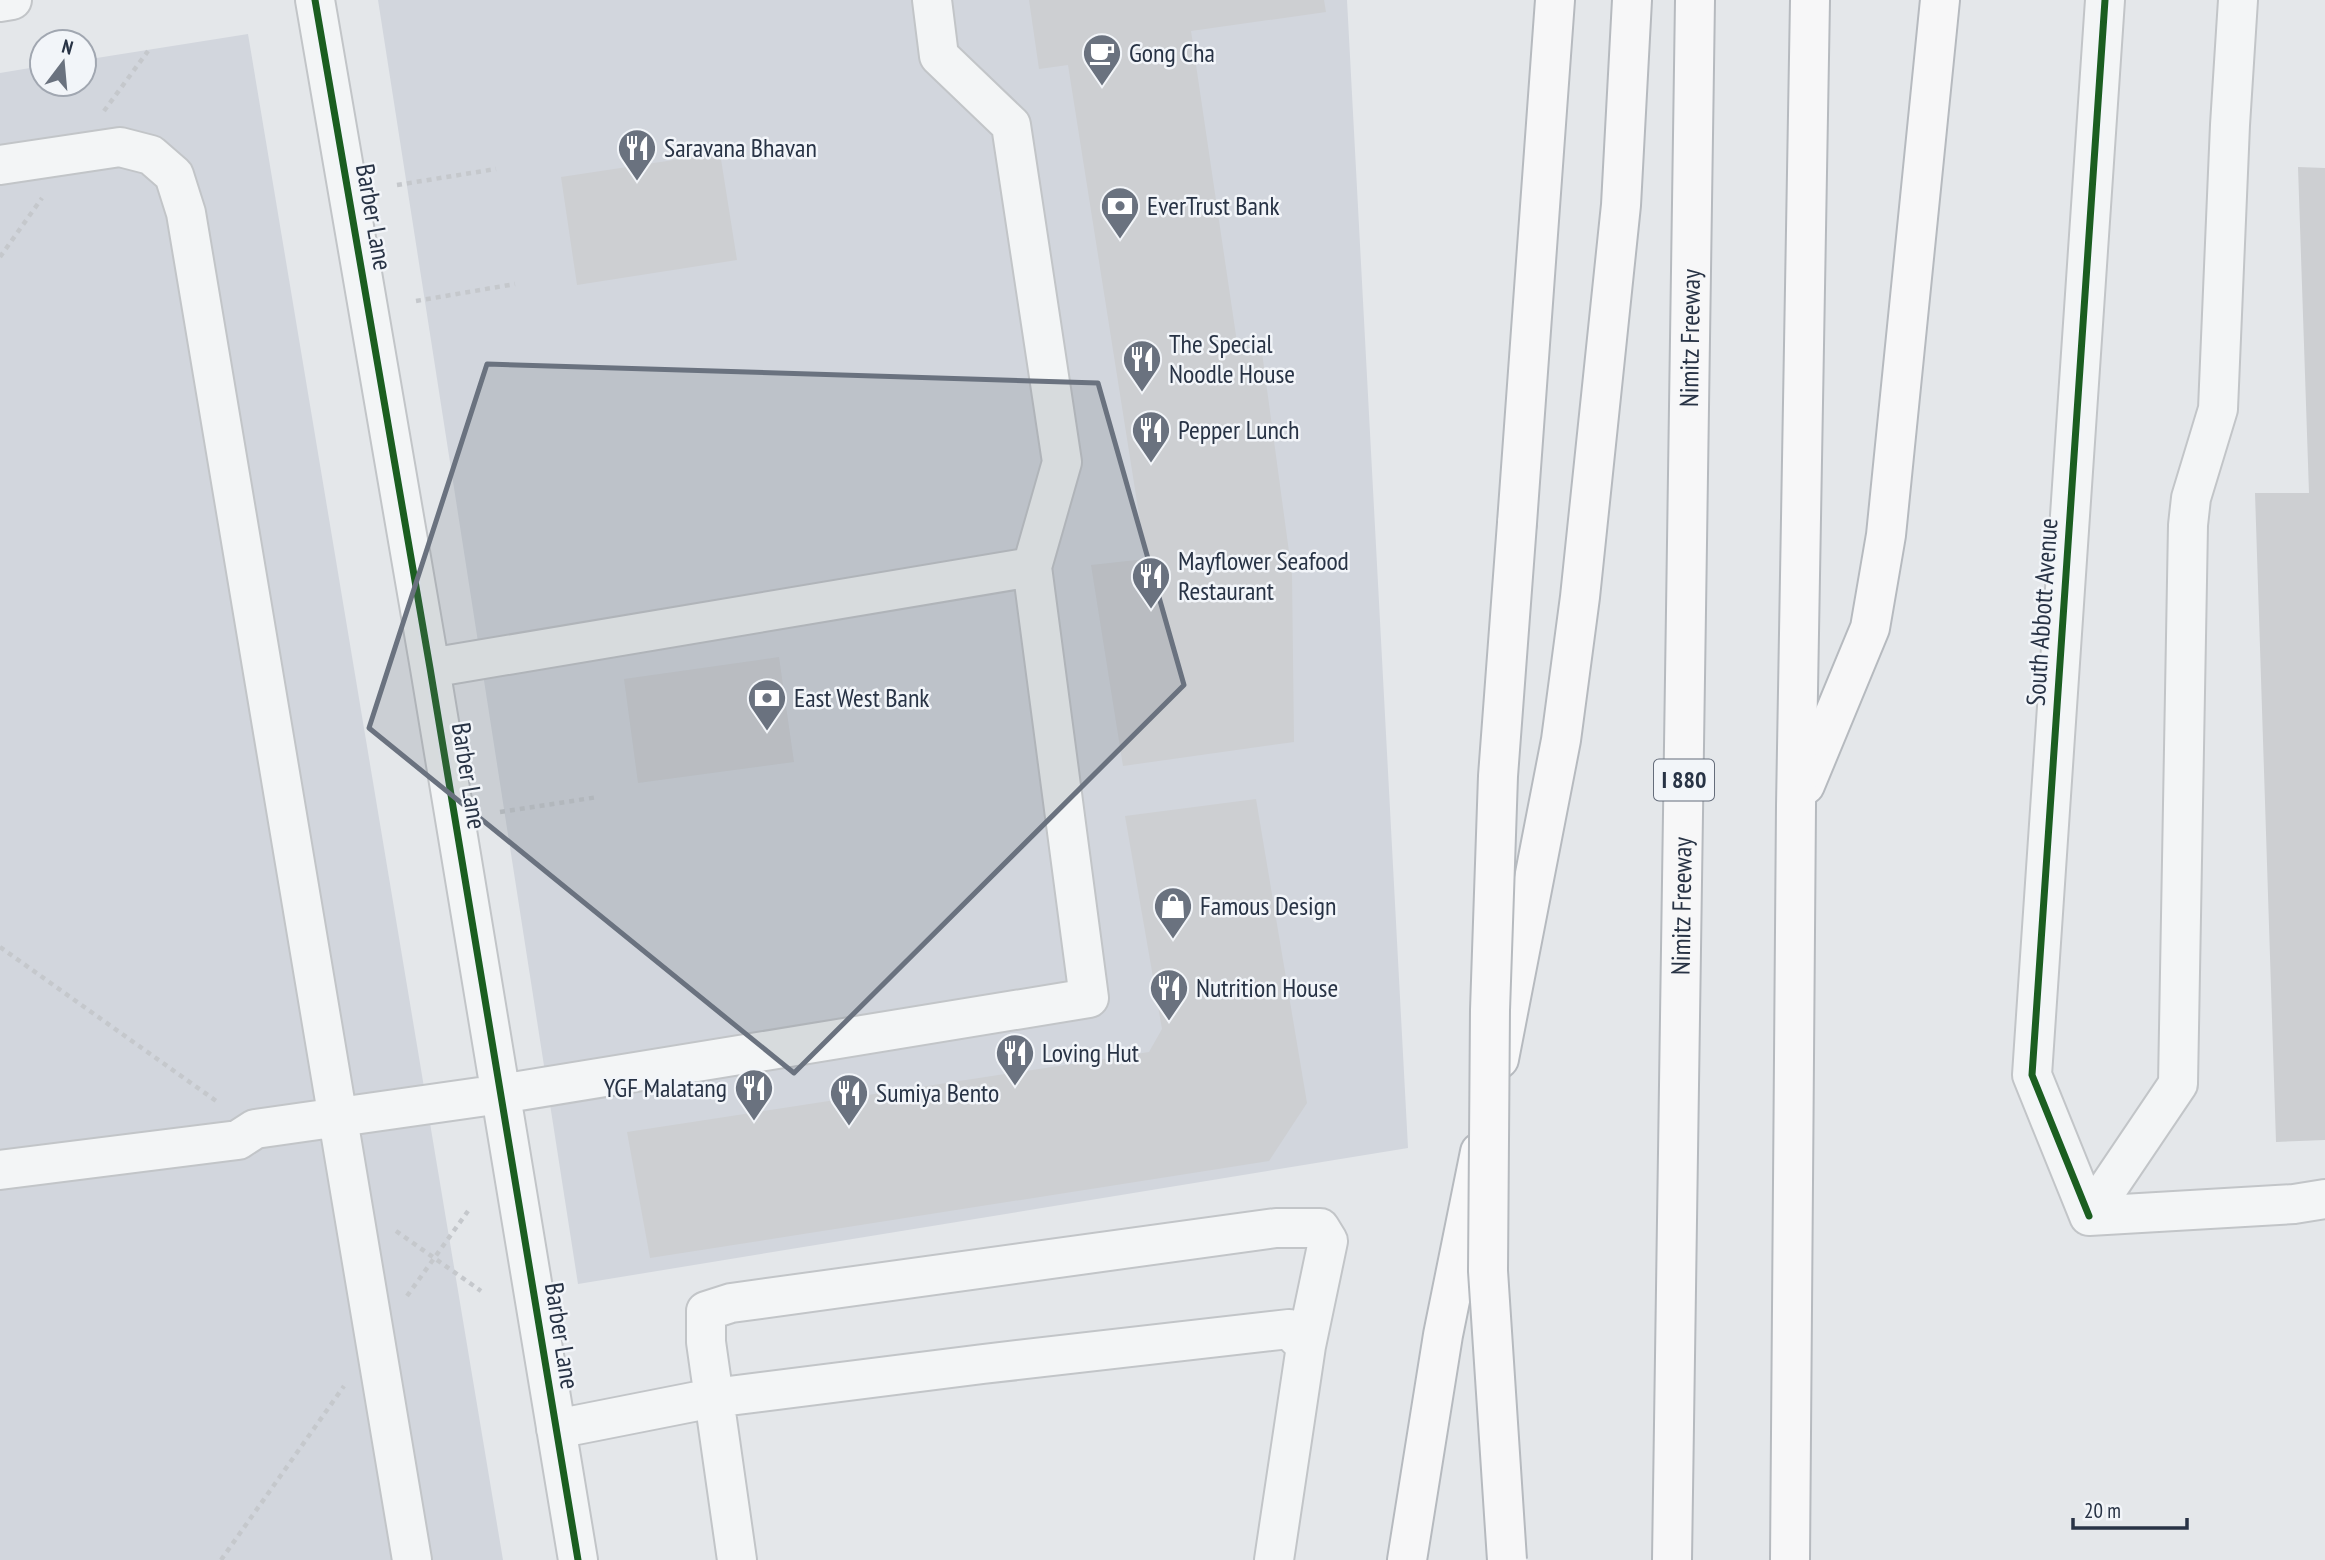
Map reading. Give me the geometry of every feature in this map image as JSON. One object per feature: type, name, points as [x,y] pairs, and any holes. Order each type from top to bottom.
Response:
[{"type":"highway","points":[[1526,372],[1534,0]]},
{"type":"highway","points":[[1507,1560],[1489,1271],[1490,1024],[1498,776],[1555,0]]},
{"type":"highway","points":[[1407,1560],[1443,1335],[1561,740],[1581,584],[1621,205],[1632,0]]},
{"type":"highway","name":"Nimitz Freeway","points":[[1672,1560],[1695,0]]},
{"type":"highway","points":[[1790,1560],[1796,806],[1810,0]]},
{"type":"highway","points":[[1796,806],[1870,628],[1886,535],[1940,0]]},
{"type":"street","points":[[0,2],[12,0]]},
{"type":"street","name":"Barber Lane","points":[[316,0],[578,1560]]},
{"type":"street","points":[[0,1170],[238,1140],[255,1129],[500,1094],[1089,998],[1032,567],[1062,462],[1011,125],[939,56],[932,0]]},
{"type":"street","name":"South Abbott Avenue","points":[[2089,1216],[2032,1075],[2105,0]]},
{"type":"street","points":[[2089,1216],[2178,1084],[2188,525],[2191,498],[2218,409],[2238,0]]},
{"type":"street","points":[[0,165],[120,147],[151,155],[174,175],[186,213],[412,1560]]},
{"type":"street","points":[[430,668],[1032,567]]},
{"type":"street","points":[[2089,1216],[2294,1204],[2325,1199]]},
{"type":"street","points":[[737,1560],[706,1342],[706,1311],[731,1303],[1276,1228],[1320,1228],[1328,1241],[1306,1346],[1274,1560]]},
{"type":"street","points":[[556,1429],[713,1398],[970,1365],[1289,1329],[1306,1346]]},
{"type":"path","points":[[397,185],[496,169]]},
{"type":"path","points":[[416,301],[514,284]]},
{"type":"path","points":[[500,812],[598,797]]},
{"type":"highlighted area","points":[[487,364],[1098,383],[1184,685],[794,1073],[369,728]]},
{"type":"shaded area","points":[[378,0],[1347,0],[1408,1148],[578,1284]]},
{"type":"shaded area","points":[[248,34],[503,1560],[0,1560],[0,73],[28,68],[28,98],[98,98],[98,58]]},
{"type":"building","points":[[1029,0],[1324,0],[1326,12],[1191,31],[1238,349],[1261,345],[1292,574],[1294,742],[1123,766],[1091,565],[1146,559],[1068,65],[1039,69]]},
{"type":"building","points":[[720,153],[737,260],[577,285],[561,177]]},
{"type":"building","points":[[2298,167],[2325,168],[2325,1140],[2276,1142],[2255,493],[2309,493]]},
{"type":"building","points":[[779,657],[794,762],[638,783],[624,679]]},
{"type":"building","points":[[1256,799],[1307,1103],[1269,1161],[650,1258],[627,1132],[1149,1052],[1162,1029],[1125,816]]},
{"type":"cycle path","points":[[315,0],[430,668],[578,1560]]},
{"type":"cycle path","points":[[2089,1216],[2032,1075],[2105,0]]},
{"type":"place","name":"Gong Cha","points":[[1102,87]]},
{"type":"place","name":"Saravana Bhavan","points":[[637,182]]},
{"type":"place","name":"EverTrust Bank","points":[[1120,240]]},
{"type":"place","name":"The Special Noodle House","points":[[1142,393]]},
{"type":"place","name":"Pepper Lunch","points":[[1151,464]]},
{"type":"place","name":"Mayflower Seafood Restaurant","points":[[1151,610]]},
{"type":"place","name":"East West Bank","points":[[767,732]]},
{"type":"place","name":"Famous Design","points":[[1173,940]]},
{"type":"place","name":"Nutrition House","points":[[1169,1022]]},
{"type":"place","name":"Loving Hut","points":[[1015,1087]]},
{"type":"place","name":"YGF Malatang","points":[[754,1122]]},
{"type":"place","name":"Sumiya Bento","points":[[849,1127]]}]
